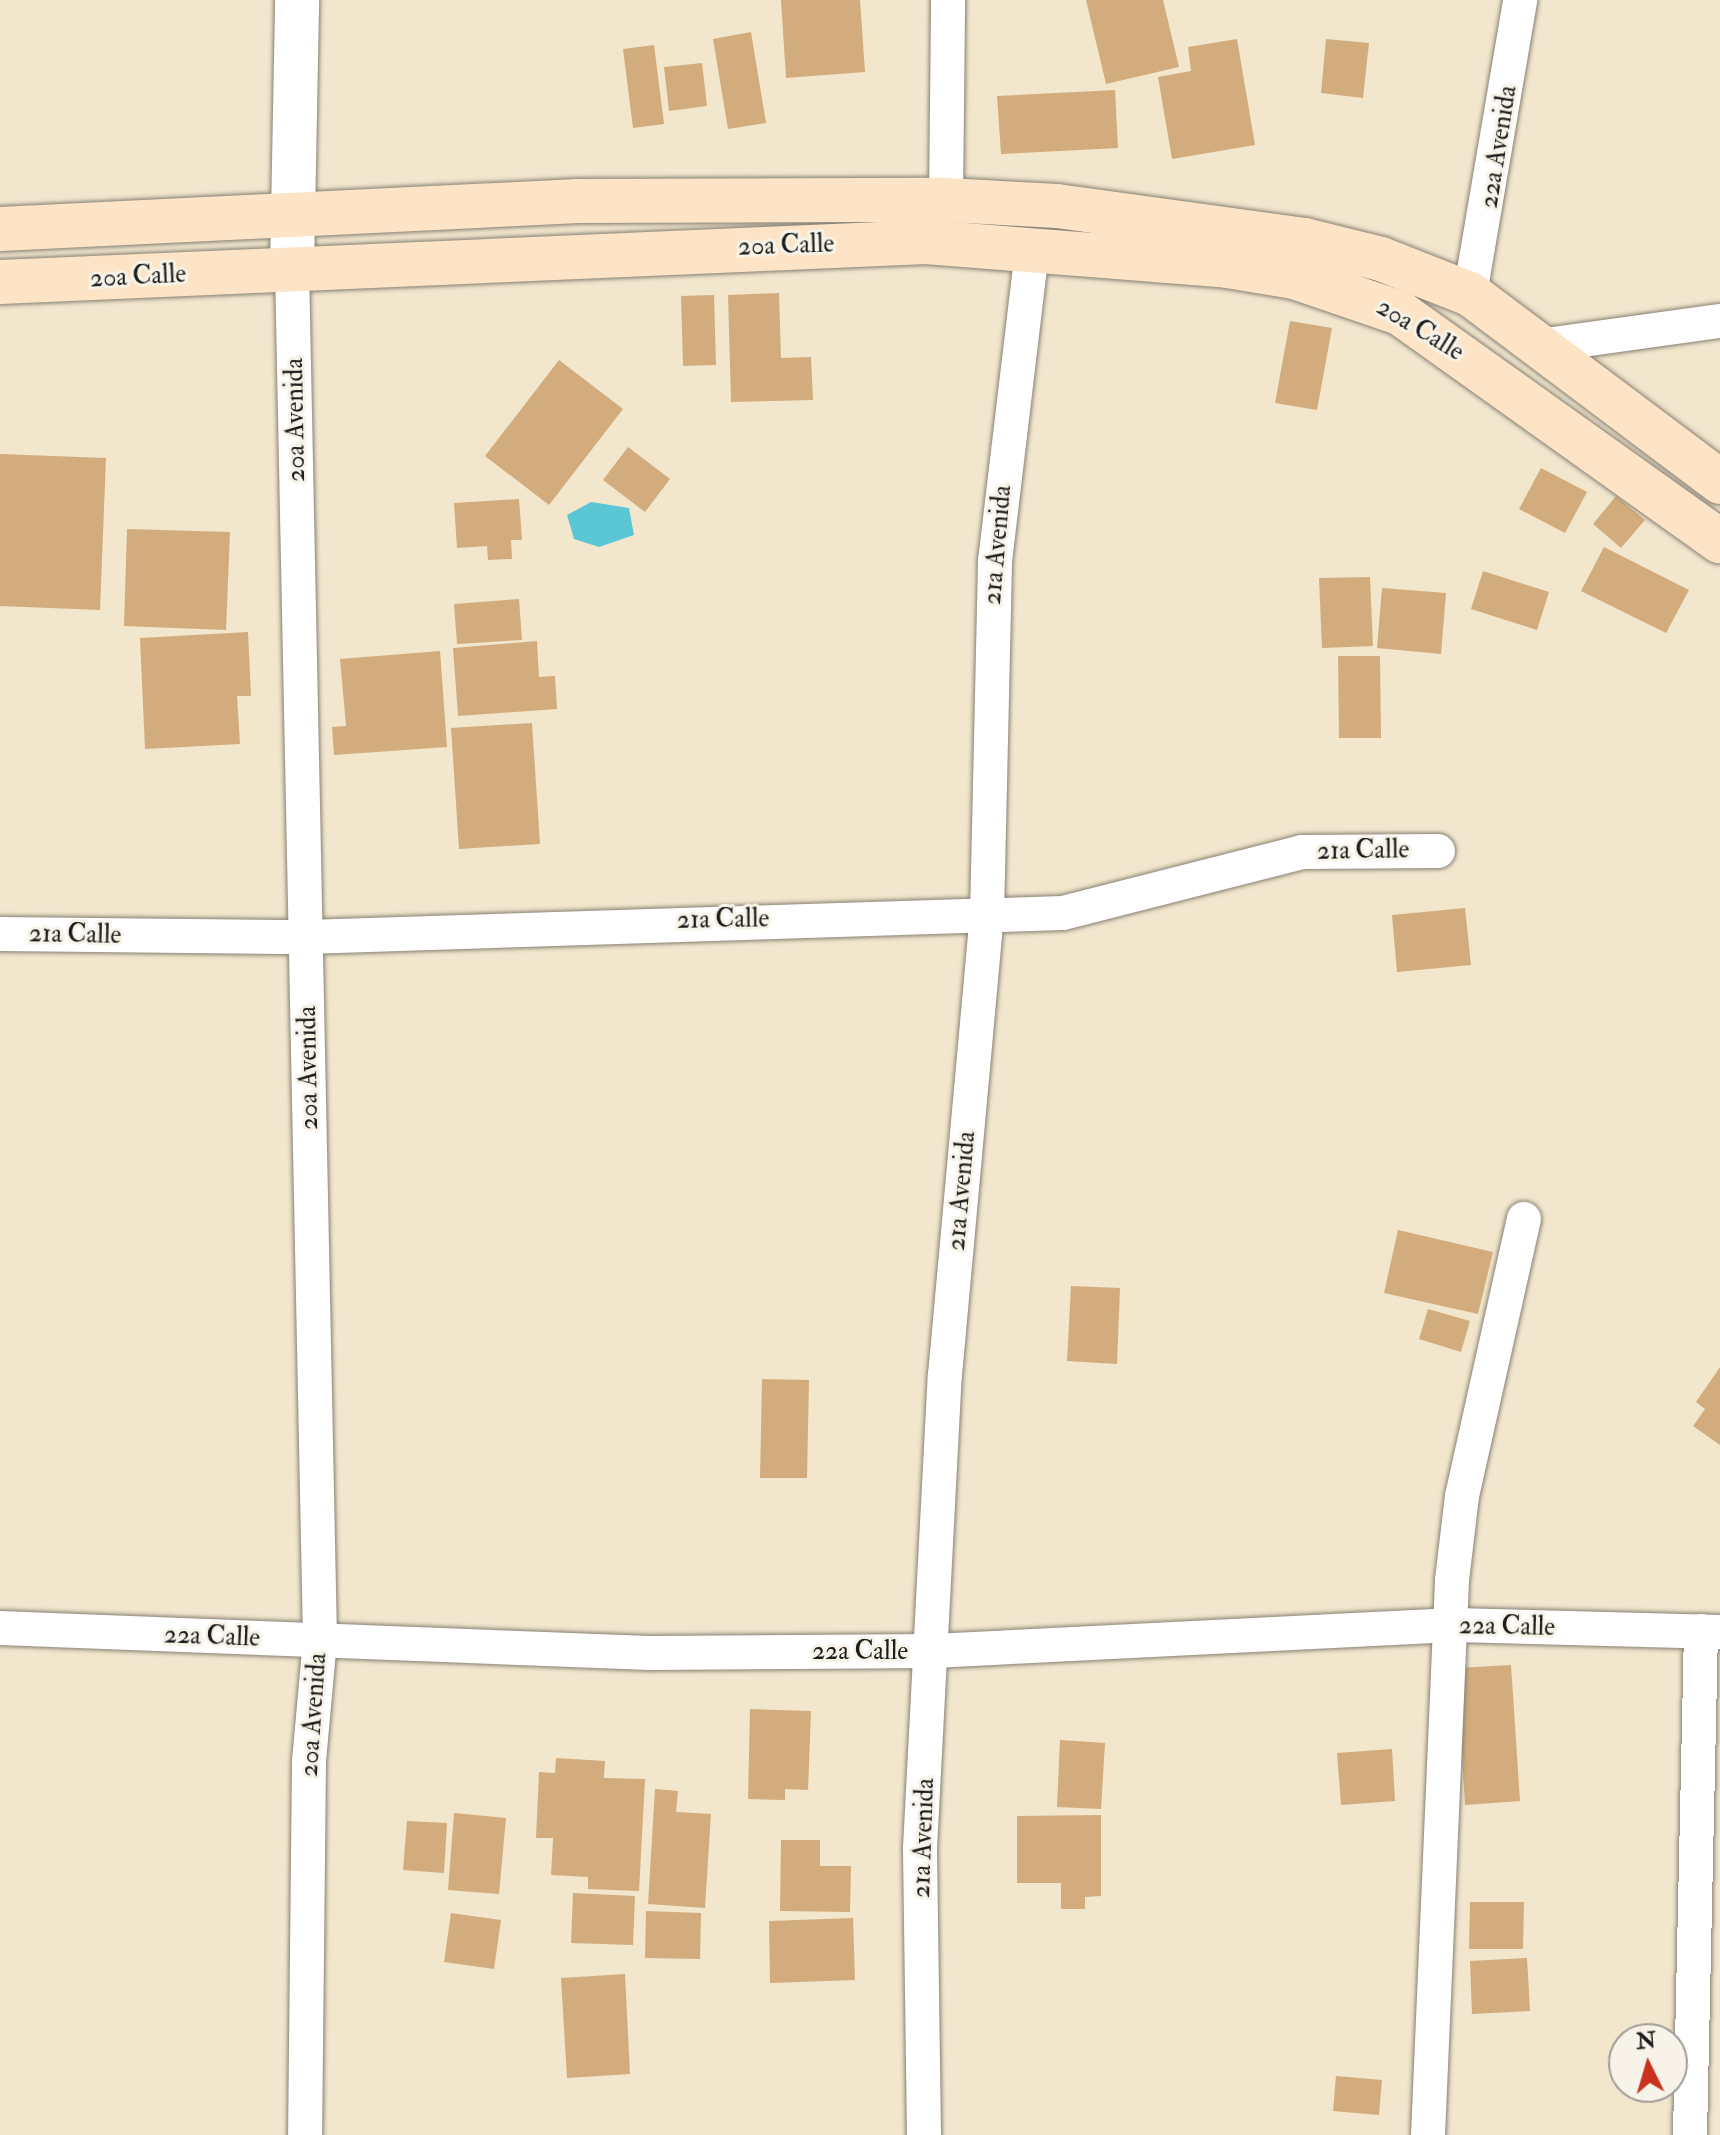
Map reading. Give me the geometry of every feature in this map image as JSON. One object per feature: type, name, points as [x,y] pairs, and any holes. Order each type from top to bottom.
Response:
[{"type":"main road","name":"20a Calle","points":[[0,229],[292,210],[946,200],[1057,206],[1305,240],[1381,259],[1470,294],[1720,482]]},
{"type":"main road","name":"20a Calle","points":[[0,282],[752,246],[1032,249],[1228,266],[1356,294],[1400,313],[1536,405],[1720,541]]},
{"type":"street","name":"20a Avenida","points":[[297,0],[292,268],[320,1640],[309,1761],[305,2135]]},
{"type":"street","points":[[946,200],[948,0]]},
{"type":"street","name":"22a Avenida","points":[[1470,294],[1520,0]]},
{"type":"street","name":"21a Avenida","points":[[924,2135],[920,1848],[945,1375],[987,916],[995,561],[1032,249]]},
{"type":"street","points":[[1539,346],[1720,321]]},
{"type":"street","name":"21a Calle","points":[[0,934],[306,937],[1063,913],[1302,852],[1438,851]]},
{"type":"street","points":[[1428,2135],[1462,1496],[1524,1219]]},
{"type":"street","name":"22a Calle","points":[[0,1628],[650,1653],[932,1651],[1453,1625],[1710,1632]]},
{"type":"street","points":[[1690,2135],[1710,1632]]},
{"type":"water","points":[[591,502],[629,508],[634,535],[599,547],[574,539],[567,515]]},
{"type":"building","points":[[781,0],[860,0],[865,72],[786,78]]},
{"type":"building","points":[[1086,0],[1163,0],[1179,67],[1106,84]]},
{"type":"building","points":[[751,32],[766,123],[728,129],[713,39]]},
{"type":"building","points":[[1237,39],[1255,145],[1172,159],[1158,77],[1191,71],[1188,47]]},
{"type":"building","points":[[1326,39],[1369,43],[1363,98],[1321,93]]},
{"type":"building","points":[[654,45],[664,124],[633,128],[623,49]]},
{"type":"building","points":[[702,63],[707,106],[669,111],[664,67]]},
{"type":"building","points":[[1115,90],[1118,148],[1001,154],[997,96]]},
{"type":"building","points":[[779,293],[781,358],[811,357],[813,400],[731,402],[728,295]]},
{"type":"building","points":[[714,295],[716,365],[683,366],[681,296]]},
{"type":"building","points":[[1290,321],[1332,328],[1317,410],[1275,403]]},
{"type":"building","points":[[559,360],[623,409],[549,505],[485,456]]},
{"type":"building","points":[[628,447],[670,479],[645,512],[603,480]]},
{"type":"building","points":[[0,454],[106,458],[100,610],[0,606]]},
{"type":"building","points":[[1541,468],[1587,492],[1565,533],[1519,509]]},
{"type":"building","points":[[1616,496],[1645,520],[1621,548],[1593,524]]},
{"type":"building","points":[[519,499],[522,540],[511,540],[512,559],[488,560],[487,546],[457,548],[454,503]]},
{"type":"building","points":[[127,529],[230,532],[226,630],[124,626]]},
{"type":"building","points":[[1604,547],[1689,590],[1666,633],[1581,591]]},
{"type":"building","points":[[1483,571],[1549,592],[1537,630],[1471,609]]},
{"type":"building","points":[[1370,577],[1373,646],[1322,648],[1319,578]]},
{"type":"building","points":[[1382,588],[1446,593],[1441,654],[1377,648]]},
{"type":"building","points":[[519,599],[522,640],[457,644],[454,604]]},
{"type":"building","points":[[248,632],[251,696],[237,696],[240,744],[145,749],[140,638]]},
{"type":"building","points":[[537,641],[539,677],[555,676],[557,709],[458,716],[453,648]]},
{"type":"building","points":[[440,651],[447,747],[334,755],[332,727],[346,726],[340,659]]},
{"type":"building","points":[[1338,656],[1380,656],[1381,738],[1339,738]]},
{"type":"building","points":[[532,723],[540,844],[459,849],[451,728]]},
{"type":"building","points":[[1465,908],[1471,965],[1397,972],[1392,915]]},
{"type":"building","points":[[1398,1230],[1493,1252],[1478,1314],[1384,1293]]},
{"type":"building","points":[[1071,1286],[1120,1288],[1117,1364],[1067,1361]]},
{"type":"building","points":[[1428,1309],[1470,1321],[1461,1352],[1419,1339]]},
{"type":"building","points":[[1720,1367],[1720,1445],[1693,1426],[1705,1409],[1696,1402]]},
{"type":"building","points":[[762,1379],[809,1380],[807,1478],[760,1478]]},
{"type":"building","points":[[1511,1665],[1520,1801],[1465,1805],[1457,1668]]},
{"type":"building","points":[[750,1709],[811,1711],[808,1790],[785,1789],[785,1800],[748,1799]]},
{"type":"building","points":[[1060,1740],[1105,1743],[1101,1809],[1057,1807]]},
{"type":"building","points":[[1392,1749],[1395,1801],[1341,1805],[1337,1753]]},
{"type":"building","points":[[556,1758],[605,1761],[604,1778],[645,1779],[639,1891],[588,1889],[588,1877],[551,1875],[553,1838],[536,1838],[539,1772],[555,1773]]},
{"type":"building","points":[[655,1789],[678,1791],[676,1812],[711,1814],[705,1908],[648,1904]]},
{"type":"building","points":[[454,1813],[506,1818],[499,1894],[448,1890]]},
{"type":"building","points":[[1101,1815],[1101,1896],[1085,1897],[1085,1909],[1061,1909],[1061,1883],[1017,1883],[1017,1816]]},
{"type":"building","points":[[407,1821],[447,1823],[444,1873],[403,1870]]},
{"type":"building","points":[[781,1840],[820,1840],[820,1866],[851,1866],[850,1912],[780,1911]]},
{"type":"building","points":[[573,1893],[635,1896],[633,1945],[571,1943]]},
{"type":"building","points":[[1470,1902],[1524,1902],[1523,1949],[1469,1949]]},
{"type":"building","points":[[646,1911],[701,1913],[700,1959],[645,1958]]},
{"type":"building","points":[[451,1913],[501,1920],[494,1969],[444,1962]]},
{"type":"building","points":[[853,1918],[855,1980],[770,1983],[769,1921]]},
{"type":"building","points":[[1527,1958],[1530,2011],[1472,2014],[1470,1961]]},
{"type":"building","points":[[625,1974],[630,2074],[567,2078],[561,1978]]},
{"type":"building","points":[[1336,2076],[1382,2080],[1379,2115],[1333,2111]]}]
